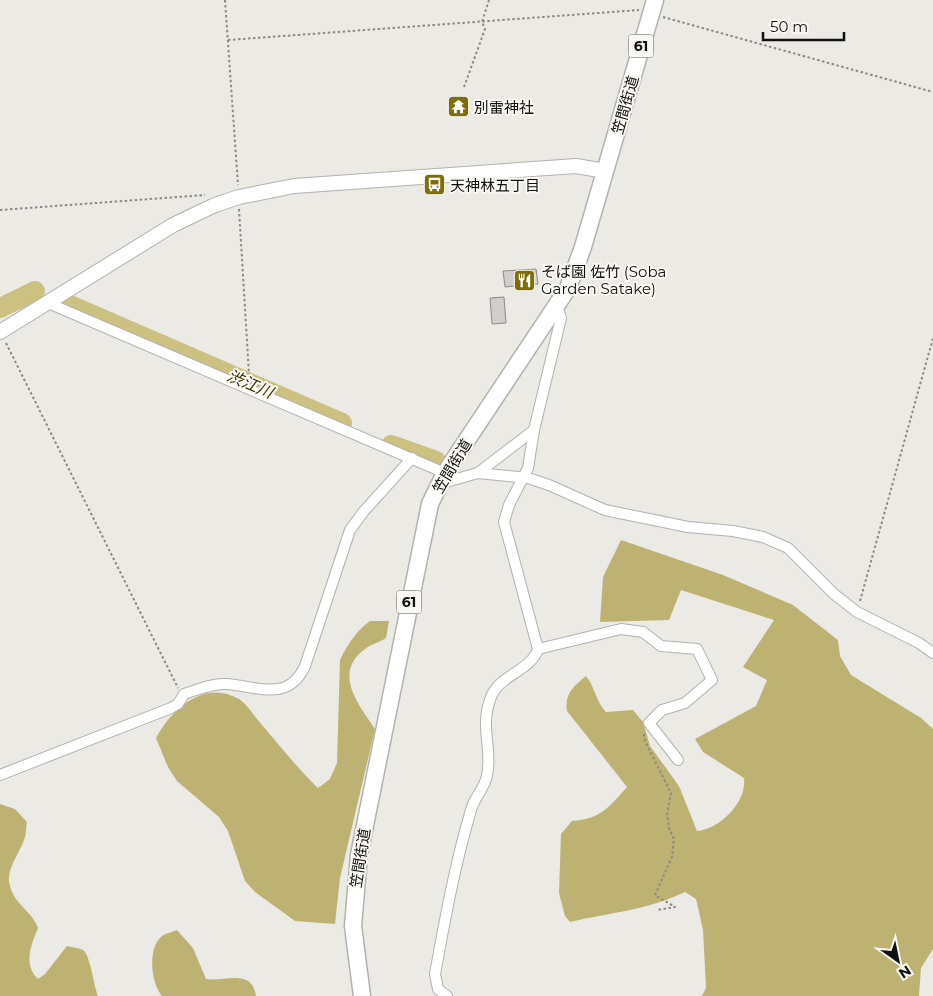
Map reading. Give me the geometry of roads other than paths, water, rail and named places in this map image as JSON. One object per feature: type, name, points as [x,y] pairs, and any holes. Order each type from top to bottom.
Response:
[{"type":"main road","name":"笠間街道","points":[[362,996],[353,926],[359,855],[430,504],[442,479],[557,307],[576,270],[653,7]]},
{"type":"street","points":[[0,332],[166,229],[216,205],[239,197],[294,186],[568,167],[606,171]]},
{"type":"street","points":[[48,303],[412,458],[442,479],[478,473],[521,477],[549,485],[605,510],[688,527],[747,533],[776,542],[793,551],[834,594],[857,612],[919,643],[933,653]]},
{"type":"street","points":[[538,649],[504,522],[505,514],[521,477],[528,468],[534,430],[561,318],[557,307]]},
{"type":"street","points":[[478,473],[534,430]]},
{"type":"street","points":[[0,775],[171,708],[178,704],[181,695],[224,684],[273,690],[296,680],[305,666],[353,523],[412,458]]},
{"type":"street","points":[[447,996],[438,989],[435,974],[453,878],[471,808],[487,776],[488,758],[484,725],[492,695],[497,687],[531,660],[538,649],[621,630],[643,632],[661,646],[697,649],[712,680],[680,706],[662,710],[656,714],[649,725],[678,760]]},
{"type":"waterway","name":"渋江川","points":[[0,308],[35,291]]},
{"type":"waterway","name":"渋江川","points":[[65,303],[342,423]]},
{"type":"waterway","name":"渋江川","points":[[391,445],[436,461]]},
{"type":"place","name":"別雷神社","points":[[458,107]]},
{"type":"place","name":"天神林五丁目","points":[[434,185]]},
{"type":"place","name":"そば園 佐竹 (Soba Garden Satake)","points":[[525,280]]}]
